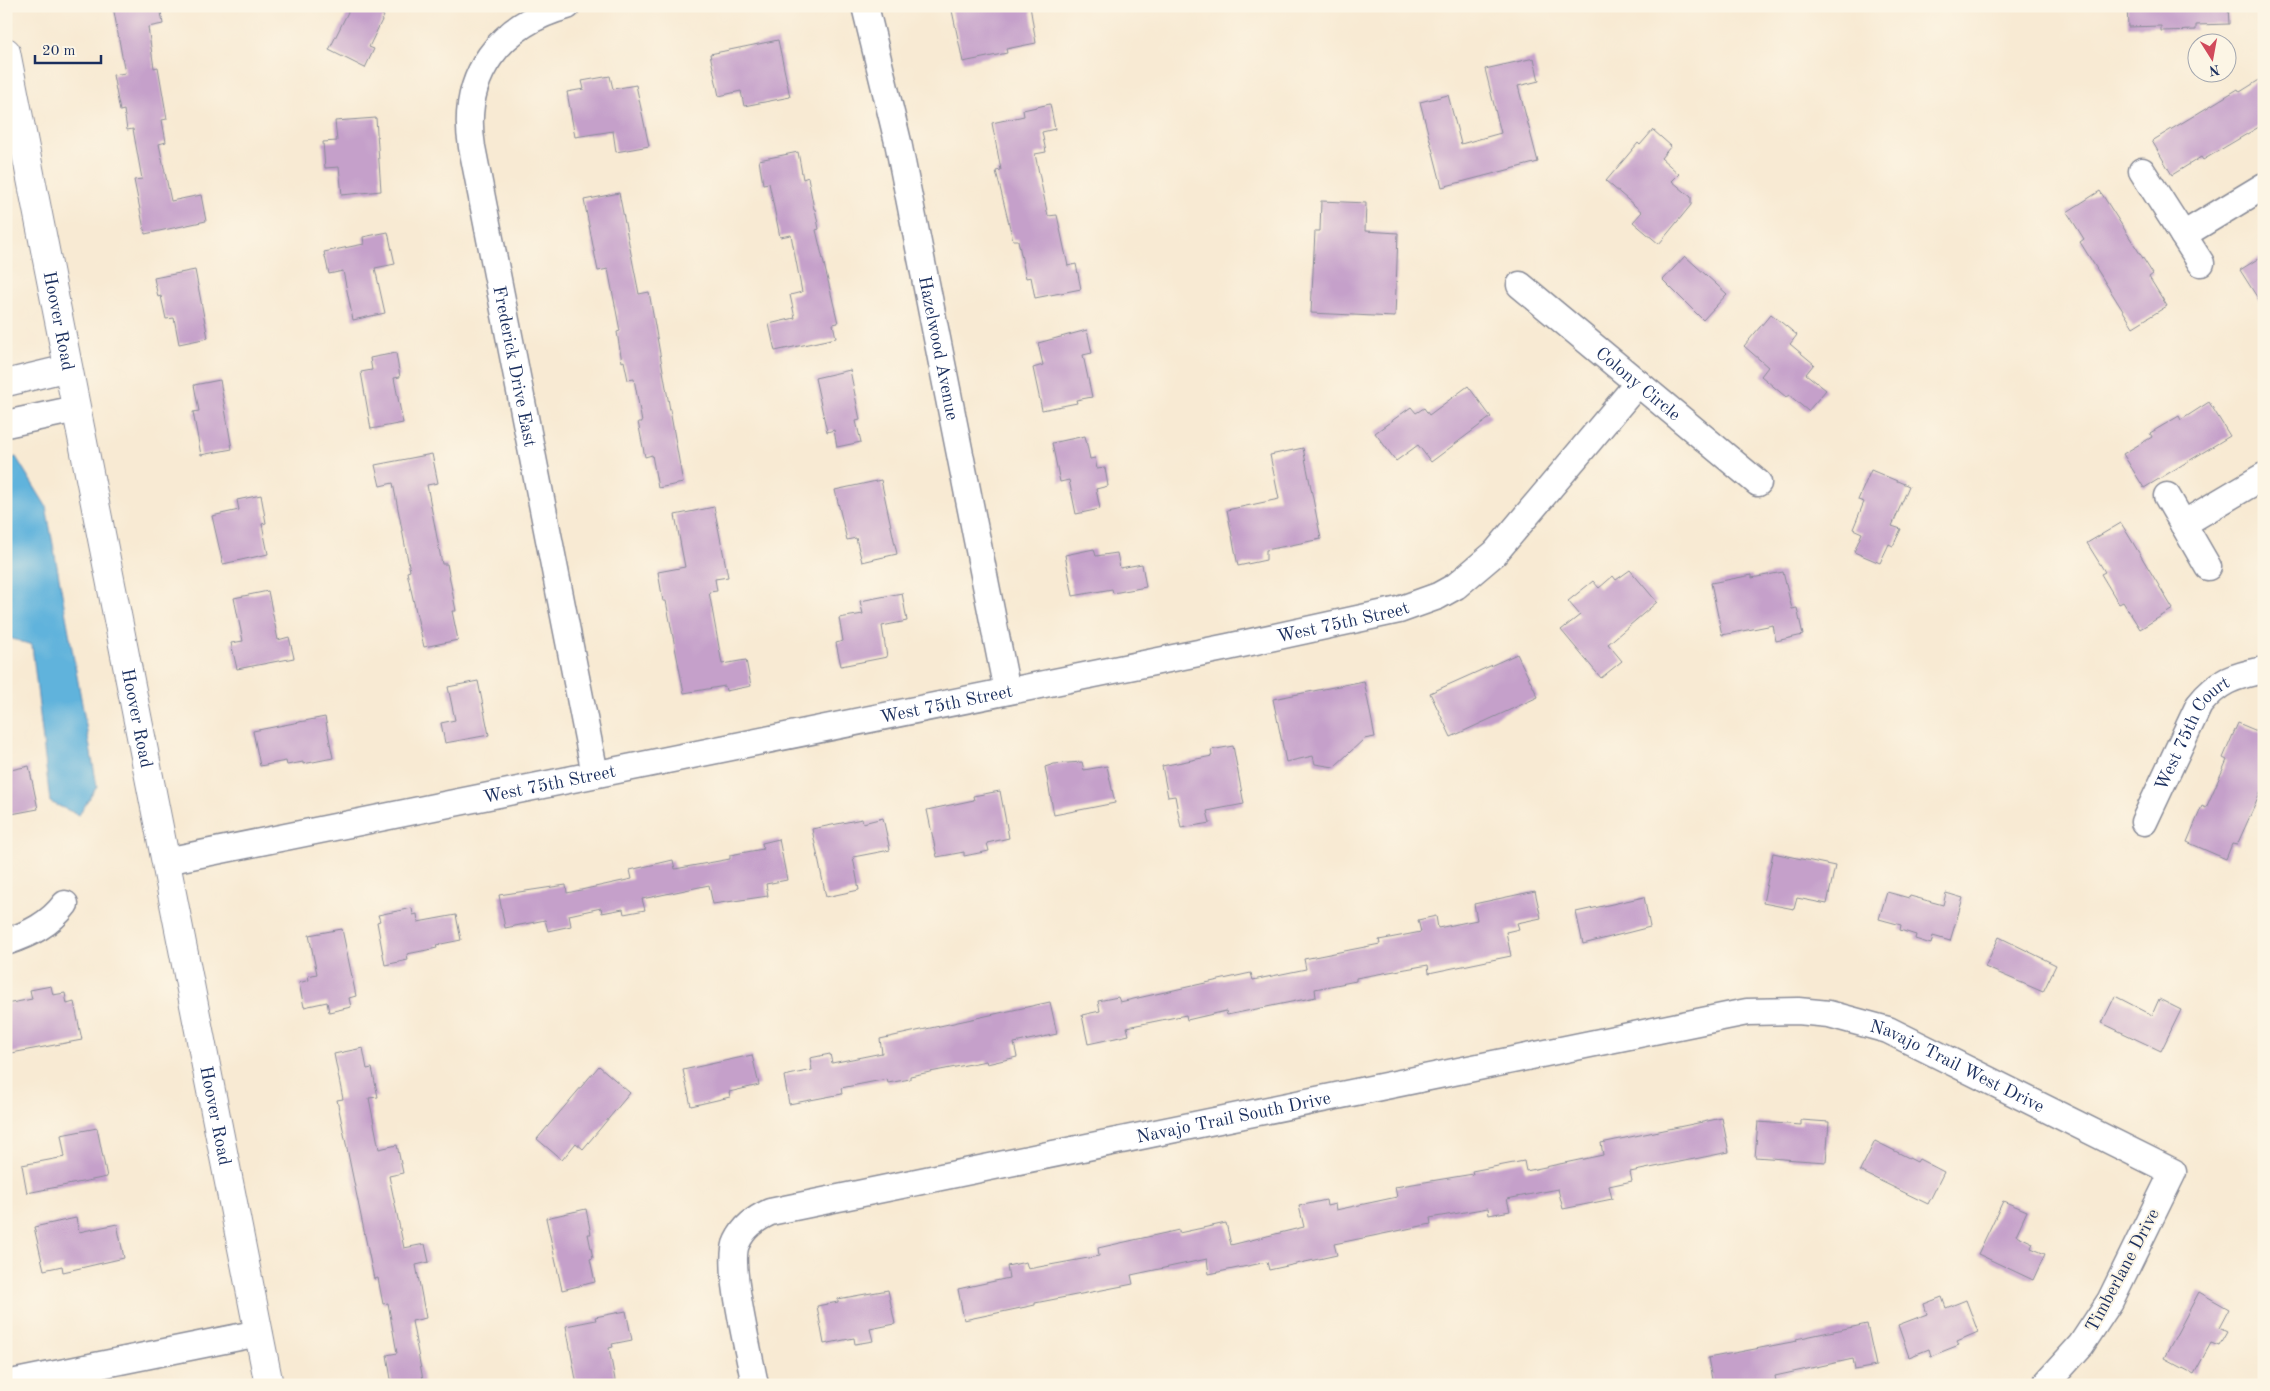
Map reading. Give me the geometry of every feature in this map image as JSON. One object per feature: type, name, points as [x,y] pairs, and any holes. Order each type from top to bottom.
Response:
[{"type":"street","name":"Frederick Drive East","points":[[567,6],[532,19],[516,28],[496,47],[478,78],[471,103],[469,120],[476,166],[595,774]]},
{"type":"street","name":"Hazelwood Avenue","points":[[865,6],[898,142],[1007,690]]},
{"type":"street","name":"Hoover Road","points":[[6,52],[269,1385]]},
{"type":"street","points":[[2142,171],[2202,264]]},
{"type":"street","points":[[2183,235],[2264,186]]},
{"type":"street","name":"Colony Circle","points":[[1520,285],[1758,482]]},
{"type":"street","points":[[6,384],[68,368]]},
{"type":"street","name":"West 75th Street","points":[[166,861],[1400,610],[1438,596],[1456,586],[1495,553],[1638,383]]},
{"type":"street","points":[[6,424],[76,409]]},
{"type":"street","points":[[2183,524],[2264,476]]},
{"type":"street","points":[[2167,496],[2208,566]]},
{"type":"street","name":"West 75th Court","points":[[2144,822],[2199,705],[2208,694],[2226,680],[2240,674],[2264,670]]},
{"type":"street","points":[[6,942],[28,934],[54,918],[66,904]]},
{"type":"street","name":"Navajo Trail West Drive","points":[[1727,1016],[1747,1012],[1806,1012],[1829,1014],[1888,1030],[2173,1172]]},
{"type":"street","name":"Navajo Trail South Drive","points":[[755,1385],[733,1266],[736,1243],[745,1228],[755,1219],[770,1212],[1727,1016]]},
{"type":"street","name":"Timberlane Drive","points":[[2045,1385],[2081,1345],[2110,1301],[2173,1172]]},
{"type":"street","points":[[6,1384],[259,1333]]},
{"type":"water","points":[[16,457],[46,506],[97,786],[79,815],[50,802],[32,645],[6,637],[6,459]]},
{"type":"building","points":[[113,6],[160,6],[163,24],[148,27],[154,68],[158,67],[167,119],[162,120],[166,142],[159,144],[171,201],[201,195],[206,221],[145,234],[134,180],[142,179],[133,129],[127,130],[124,110],[120,111],[113,75],[125,73]]},
{"type":"building","points":[[351,6],[385,6],[381,14],[384,16],[369,47],[374,49],[365,68],[329,50]]},
{"type":"building","points":[[951,6],[1030,6],[1036,43],[1006,49],[1007,53],[963,62]]},
{"type":"building","points":[[2127,6],[2228,6],[2229,24],[2196,25],[2196,30],[2161,31],[2161,26],[2128,27]]},
{"type":"building","points":[[778,40],[790,97],[744,106],[741,91],[719,96],[710,54]]},
{"type":"building","points":[[1534,58],[1539,81],[1518,86],[1538,162],[1442,187],[1420,102],[1448,95],[1461,144],[1501,133],[1485,69]]},
{"type":"building","points":[[610,76],[613,89],[636,85],[649,146],[616,152],[613,131],[575,137],[567,92],[584,89],[582,81]]},
{"type":"building","points":[[2264,77],[2264,124],[2203,160],[2201,157],[2172,175],[2152,141],[2238,89],[2240,92]]},
{"type":"building","points":[[1050,104],[1055,129],[1042,132],[1046,152],[1035,154],[1048,216],[1057,215],[1068,266],[1076,264],[1081,289],[1035,298],[1031,277],[1026,278],[1018,240],[1013,240],[996,171],[1001,170],[992,123],[1024,116],[1023,110]]},
{"type":"building","points":[[376,118],[381,191],[342,195],[339,167],[325,168],[323,142],[337,141],[335,121]]},
{"type":"building","points":[[1653,130],[1671,146],[1661,158],[1679,174],[1672,181],[1691,197],[1691,205],[1659,244],[1633,222],[1642,212],[1606,181],[1638,143],[1640,145]]},
{"type":"building","points":[[798,152],[803,179],[808,177],[819,229],[816,230],[838,323],[833,324],[836,338],[775,351],[769,324],[795,318],[790,295],[802,292],[791,235],[780,237],[769,183],[763,184],[759,160]]},
{"type":"building","points":[[2100,191],[2153,274],[2149,277],[2167,306],[2133,327],[2080,242],[2084,239],[2067,212]]},
{"type":"building","points":[[619,193],[639,294],[649,292],[683,483],[658,488],[652,455],[645,457],[638,422],[642,422],[634,379],[628,380],[624,361],[622,362],[617,332],[620,331],[608,269],[598,271],[584,200]]},
{"type":"building","points":[[1321,201],[1366,203],[1365,231],[1398,233],[1395,317],[1311,313],[1315,231],[1320,231]]},
{"type":"building","points":[[388,232],[395,264],[375,268],[385,313],[353,320],[343,271],[329,274],[324,252],[364,244],[363,237]]},
{"type":"building","points":[[2264,255],[2264,308],[2240,270]]},
{"type":"building","points":[[1685,256],[1727,294],[1703,320],[1663,280]]},
{"type":"building","points":[[195,270],[208,338],[179,344],[174,318],[166,319],[161,296],[158,297],[154,278]]},
{"type":"building","points":[[1771,314],[1797,335],[1790,344],[1814,364],[1806,374],[1826,390],[1808,411],[1789,395],[1786,397],[1761,376],[1768,367],[1744,346]]},
{"type":"building","points":[[1087,330],[1092,353],[1083,355],[1092,397],[1076,400],[1077,403],[1042,410],[1033,368],[1043,365],[1038,343]]},
{"type":"building","points":[[396,353],[400,377],[394,378],[403,423],[371,429],[361,372],[372,370],[370,358]]},
{"type":"building","points":[[850,370],[860,420],[856,421],[861,442],[837,447],[834,430],[827,432],[815,378]]},
{"type":"building","points":[[220,380],[232,449],[201,455],[193,412],[199,411],[194,385]]},
{"type":"building","points":[[1468,386],[1491,417],[1431,462],[1418,445],[1396,461],[1375,433],[1411,407],[1416,413],[1424,408],[1429,415]]},
{"type":"building","points":[[2209,402],[2230,436],[2144,488],[2123,454],[2152,437],[2150,433],[2179,416],[2181,420]]},
{"type":"building","points":[[1085,436],[1090,459],[1095,458],[1097,469],[1105,468],[1108,486],[1096,489],[1100,509],[1076,514],[1069,480],[1060,482],[1052,443]]},
{"type":"building","points":[[1303,448],[1321,539],[1266,550],[1266,560],[1238,566],[1227,510],[1279,499],[1270,455]]},
{"type":"building","points":[[432,454],[438,483],[427,485],[442,564],[447,564],[456,611],[452,611],[458,640],[424,647],[407,572],[410,571],[393,483],[380,486],[375,465]]},
{"type":"building","points":[[1871,470],[1909,486],[1892,526],[1901,529],[1893,546],[1889,544],[1880,563],[1854,552],[1862,533],[1853,529],[1864,502],[1858,500]]},
{"type":"building","points":[[881,480],[897,554],[862,562],[856,538],[847,540],[835,490]]},
{"type":"building","points":[[261,495],[266,523],[262,524],[268,554],[223,564],[212,516],[239,510],[237,500]]},
{"type":"building","points":[[714,507],[728,577],[715,579],[717,591],[709,592],[722,664],[746,660],[751,686],[726,691],[725,686],[684,693],[666,601],[663,601],[658,572],[685,567],[675,515]]},
{"type":"building","points":[[2121,523],[2173,609],[2140,629],[2123,602],[2119,604],[2101,574],[2105,572],[2087,543]]},
{"type":"building","points":[[1094,549],[1096,556],[1117,553],[1120,568],[1142,564],[1146,587],[1113,593],[1112,589],[1073,596],[1065,555]]},
{"type":"building","points":[[1630,570],[1657,602],[1608,644],[1622,661],[1601,678],[1561,630],[1580,615],[1568,601],[1593,581],[1599,588],[1613,576],[1616,580]]},
{"type":"building","points":[[1783,572],[1792,609],[1797,608],[1803,635],[1776,641],[1773,625],[1722,635],[1711,583],[1752,575],[1752,578]]},
{"type":"building","points":[[268,591],[278,640],[289,637],[294,658],[237,669],[231,643],[243,641],[234,598]]},
{"type":"building","points":[[902,593],[907,621],[882,626],[887,657],[841,666],[836,643],[843,641],[839,618],[863,614],[860,601]]},
{"type":"building","points":[[1517,654],[1538,697],[1451,737],[1430,693]]},
{"type":"building","points":[[478,681],[489,735],[445,743],[441,723],[455,720],[448,687]]},
{"type":"building","points":[[1364,681],[1375,737],[1364,739],[1334,767],[1315,764],[1313,756],[1286,762],[1273,699]]},
{"type":"building","points":[[325,717],[333,758],[303,764],[303,762],[287,765],[286,761],[260,766],[253,731]]},
{"type":"building","points":[[2238,723],[2264,734],[2264,785],[2237,845],[2232,844],[2226,859],[2187,842],[2202,806],[2206,808],[2227,760],[2223,758]]},
{"type":"building","points":[[1233,746],[1244,804],[1207,811],[1210,823],[1181,828],[1175,796],[1168,797],[1162,766],[1212,756],[1211,750]]},
{"type":"building","points":[[1082,762],[1084,770],[1107,766],[1115,803],[1054,815],[1045,767],[1054,764]]},
{"type":"building","points":[[29,766],[38,809],[6,815],[6,771]]},
{"type":"building","points":[[1000,791],[1009,838],[987,843],[989,851],[964,856],[964,852],[937,857],[927,810],[974,800],[973,796]]},
{"type":"building","points":[[883,818],[890,850],[853,857],[859,890],[826,897],[812,829],[862,819],[863,823]]},
{"type":"building","points":[[779,839],[787,880],[766,884],[768,896],[713,904],[709,885],[642,899],[645,910],[624,914],[623,909],[602,913],[601,908],[569,915],[571,926],[548,931],[545,920],[505,928],[499,895],[566,885],[567,893],[632,879],[630,870],[673,860],[675,869],[730,859],[730,855],[763,849],[762,843]]},
{"type":"building","points":[[1773,853],[1835,866],[1827,904],[1797,898],[1794,909],[1763,903]]},
{"type":"building","points":[[1535,891],[1541,918],[1517,923],[1519,929],[1506,932],[1511,956],[1429,973],[1428,965],[1356,978],[1356,981],[1315,989],[1316,997],[1227,1015],[1226,1011],[1187,1020],[1186,1015],[1127,1027],[1129,1035],[1088,1044],[1082,1015],[1100,1011],[1098,1001],[1118,997],[1120,1002],[1251,973],[1253,980],[1306,969],[1304,959],[1380,944],[1379,940],[1421,932],[1418,920],[1436,916],[1438,928],[1477,920],[1474,904]]},
{"type":"building","points":[[1887,892],[1943,905],[1946,893],[1963,898],[1950,941],[1933,936],[1931,944],[1915,939],[1916,935],[1900,930],[1901,925],[1879,919]]},
{"type":"building","points":[[1644,897],[1650,927],[1583,944],[1576,912]]},
{"type":"building","points":[[412,908],[413,915],[417,914],[418,922],[456,915],[461,940],[436,945],[437,948],[407,954],[408,960],[385,965],[377,922],[380,921],[378,915]]},
{"type":"building","points":[[342,929],[356,996],[349,998],[351,1007],[329,1012],[327,1002],[304,1007],[299,983],[309,980],[308,976],[317,974],[309,935]]},
{"type":"building","points":[[1999,937],[2056,965],[2043,992],[1985,967]]},
{"type":"building","points":[[51,986],[53,995],[65,993],[67,1004],[74,1002],[82,1040],[6,1054],[6,1004],[32,999],[30,990]]},
{"type":"building","points":[[2115,996],[2152,1015],[2159,999],[2181,1010],[2161,1051],[2102,1023]]},
{"type":"building","points":[[1050,1002],[1057,1034],[1014,1043],[1017,1057],[987,1064],[986,1061],[910,1076],[910,1079],[888,1083],[887,1079],[841,1088],[842,1094],[789,1104],[784,1076],[812,1070],[810,1058],[830,1054],[832,1063],[882,1053],[880,1039]]},
{"type":"building","points":[[363,1048],[367,1069],[372,1068],[378,1097],[369,1098],[379,1149],[397,1145],[403,1173],[389,1176],[404,1248],[425,1244],[429,1262],[416,1265],[426,1318],[412,1321],[424,1385],[392,1385],[387,1355],[397,1353],[388,1303],[383,1304],[378,1278],[374,1279],[337,1100],[343,1099],[334,1054]]},
{"type":"building","points":[[752,1055],[759,1085],[729,1092],[730,1097],[691,1106],[683,1070]]},
{"type":"building","points":[[599,1066],[630,1093],[583,1149],[576,1143],[562,1160],[537,1139]]},
{"type":"building","points":[[1722,1118],[1729,1152],[1630,1172],[1632,1181],[1609,1186],[1612,1199],[1563,1209],[1558,1189],[1507,1199],[1510,1211],[1489,1215],[1488,1208],[1430,1218],[1431,1224],[1334,1244],[1337,1255],[1269,1270],[1267,1262],[1209,1274],[1207,1259],[1131,1275],[1133,1284],[1035,1303],[1035,1305],[964,1320],[958,1289],[1009,1278],[1007,1266],[1026,1262],[1028,1269],[1099,1256],[1098,1248],[1179,1230],[1179,1233],[1226,1223],[1231,1245],[1304,1227],[1299,1206],[1326,1200],[1327,1206],[1335,1204],[1336,1210],[1397,1197],[1395,1187],[1473,1174],[1472,1171],[1524,1161],[1526,1171],[1603,1155],[1601,1143]]},
{"type":"building","points":[[1801,1120],[1829,1122],[1826,1162],[1755,1157],[1758,1122],[1801,1125]]},
{"type":"building","points":[[97,1128],[107,1177],[27,1193],[22,1165],[65,1157],[61,1135]]},
{"type":"building","points":[[1875,1141],[1917,1162],[1919,1159],[1944,1172],[1928,1204],[1860,1171]]},
{"type":"building","points":[[2003,1201],[2027,1211],[2016,1235],[2033,1243],[2031,1248],[2045,1254],[2033,1280],[1978,1254]]},
{"type":"building","points":[[586,1209],[591,1234],[588,1234],[593,1258],[590,1259],[595,1282],[562,1290],[546,1218]]},
{"type":"building","points":[[76,1218],[79,1232],[117,1224],[124,1258],[63,1272],[62,1266],[44,1270],[34,1227]]},
{"type":"building","points":[[888,1290],[895,1324],[870,1329],[873,1341],[855,1344],[854,1338],[824,1344],[817,1306],[838,1302],[838,1299]]},
{"type":"building","points":[[2199,1292],[2229,1309],[2219,1328],[2227,1332],[2219,1346],[2211,1343],[2194,1374],[2164,1358]]},
{"type":"building","points":[[1942,1297],[1946,1308],[1966,1300],[1978,1332],[1957,1341],[1959,1345],[1931,1356],[1929,1349],[1909,1357],[1898,1325],[1927,1314],[1924,1304]]},
{"type":"building","points":[[626,1311],[632,1340],[612,1344],[613,1347],[609,1348],[616,1385],[577,1385],[566,1326],[596,1320],[595,1317]]},
{"type":"building","points":[[1867,1324],[1876,1366],[1855,1370],[1853,1359],[1775,1376],[1776,1381],[1759,1385],[1713,1385],[1708,1358],[1797,1341],[1796,1339]]}]
